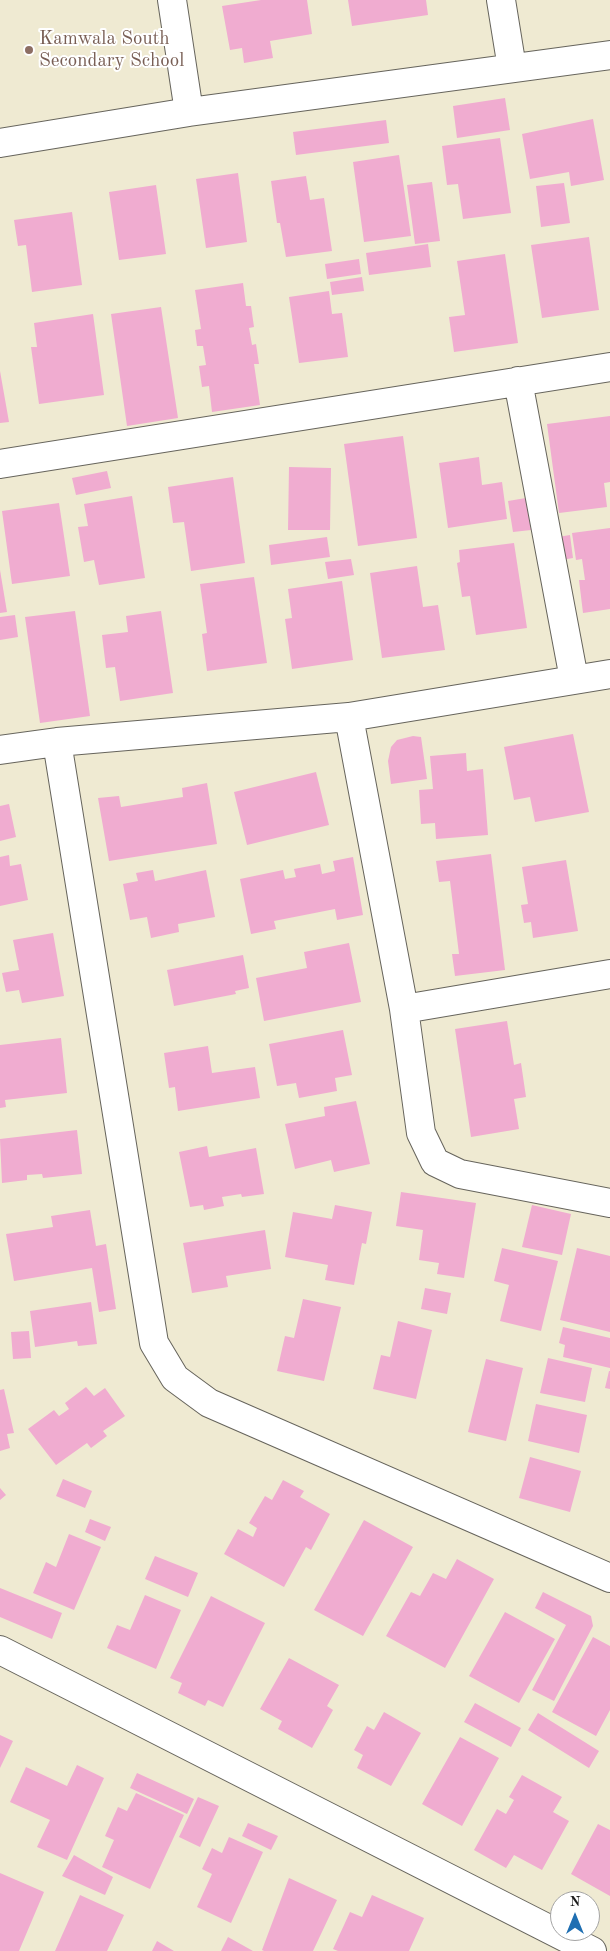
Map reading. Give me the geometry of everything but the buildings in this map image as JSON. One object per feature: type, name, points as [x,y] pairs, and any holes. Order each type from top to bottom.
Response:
[{"type":"street","points":[[172,0],[189,112]]},
{"type":"street","points":[[501,0],[512,68]]},
{"type":"street","points":[[0,143],[189,112],[610,55]]},
{"type":"street","points":[[0,464],[518,380],[610,367]]},
{"type":"street","points":[[518,380],[574,679]]},
{"type":"street","points":[[0,750],[57,742],[349,717],[610,674]]},
{"type":"street","points":[[349,717],[404,1009],[421,1133],[435,1162],[460,1174],[610,1203]]},
{"type":"street","points":[[57,742],[154,1343],[175,1378],[209,1403],[610,1578]]},
{"type":"street","points":[[404,1009],[610,974]]},
{"type":"street","points":[[0,1650],[592,1951]]},
{"type":"place","name":"Kamwala South Secondary School","points":[[29,50]]}]
